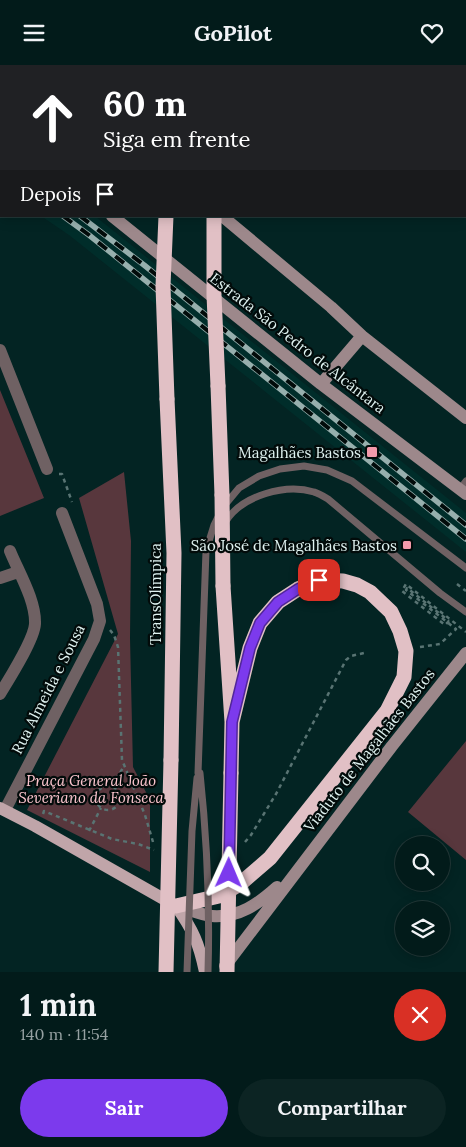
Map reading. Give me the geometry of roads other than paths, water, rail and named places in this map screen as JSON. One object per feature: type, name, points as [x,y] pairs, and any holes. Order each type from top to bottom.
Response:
[{"type":"highway","name":"TransOlímpica","points":[[166,217],[163,286],[174,553],[166,972]]},
{"type":"highway","points":[[214,217],[214,295],[222,495],[223,586],[232,722],[227,972]]},
{"type":"highway","points":[[176,906],[220,896],[240,884],[263,864],[387,711],[404,677],[406,651],[400,631],[391,612],[370,593],[357,585],[343,581],[319,580],[298,589],[278,602],[260,623],[250,648],[232,722]]},
{"type":"main road","points":[[2,813],[176,906],[191,927],[198,942],[207,972]]},
{"type":"street","name":"Estrada São Pedro de Alcântara","points":[[113,217],[321,384],[464,488]]},
{"type":"street","points":[[223,217],[362,336],[466,418]]},
{"type":"street","points":[[321,384],[362,336]]},
{"type":"street","points":[[0,350],[47,469]]},
{"type":"street","name":"Rua Almeida e Sousa","points":[[2,813],[94,639],[100,621],[97,604],[62,513]]},
{"type":"street","points":[[0,694],[30,641],[35,626],[34,606],[10,551]]},
{"type":"street","points":[[0,578],[18,572]]},
{"type":"street","name":"Viaduto de Magalhães Bastos","points":[[221,972],[392,746],[466,653]]},
{"type":"street","name":"Viaduto de Magalhães Bastos","points":[[176,906],[211,916],[237,915],[260,902],[298,869]]},
{"type":"lane","points":[[187,972],[192,831],[199,773],[206,551],[214,525],[226,503],[239,488],[259,476],[280,469],[304,466],[327,470],[352,481],[466,568]]},
{"type":"lane","points":[[206,551],[230,515],[244,504],[259,496],[279,490],[297,489],[313,492],[328,499],[440,593],[466,612]]},
{"type":"lane","points":[[199,773],[206,829],[210,923],[207,972]]},
{"type":"railway","points":[[64,217],[466,539]]},
{"type":"railway","points":[[81,217],[144,265],[466,525]]},
{"type":"place","name":"Magalhães Bastos","points":[[372,452]]},
{"type":"place","name":"São José de Magalhães Bastos","points":[[407,545]]},
{"type":"park label","name":"Praça General João Severiano da Fonseca","points":[[91,788]]}]
